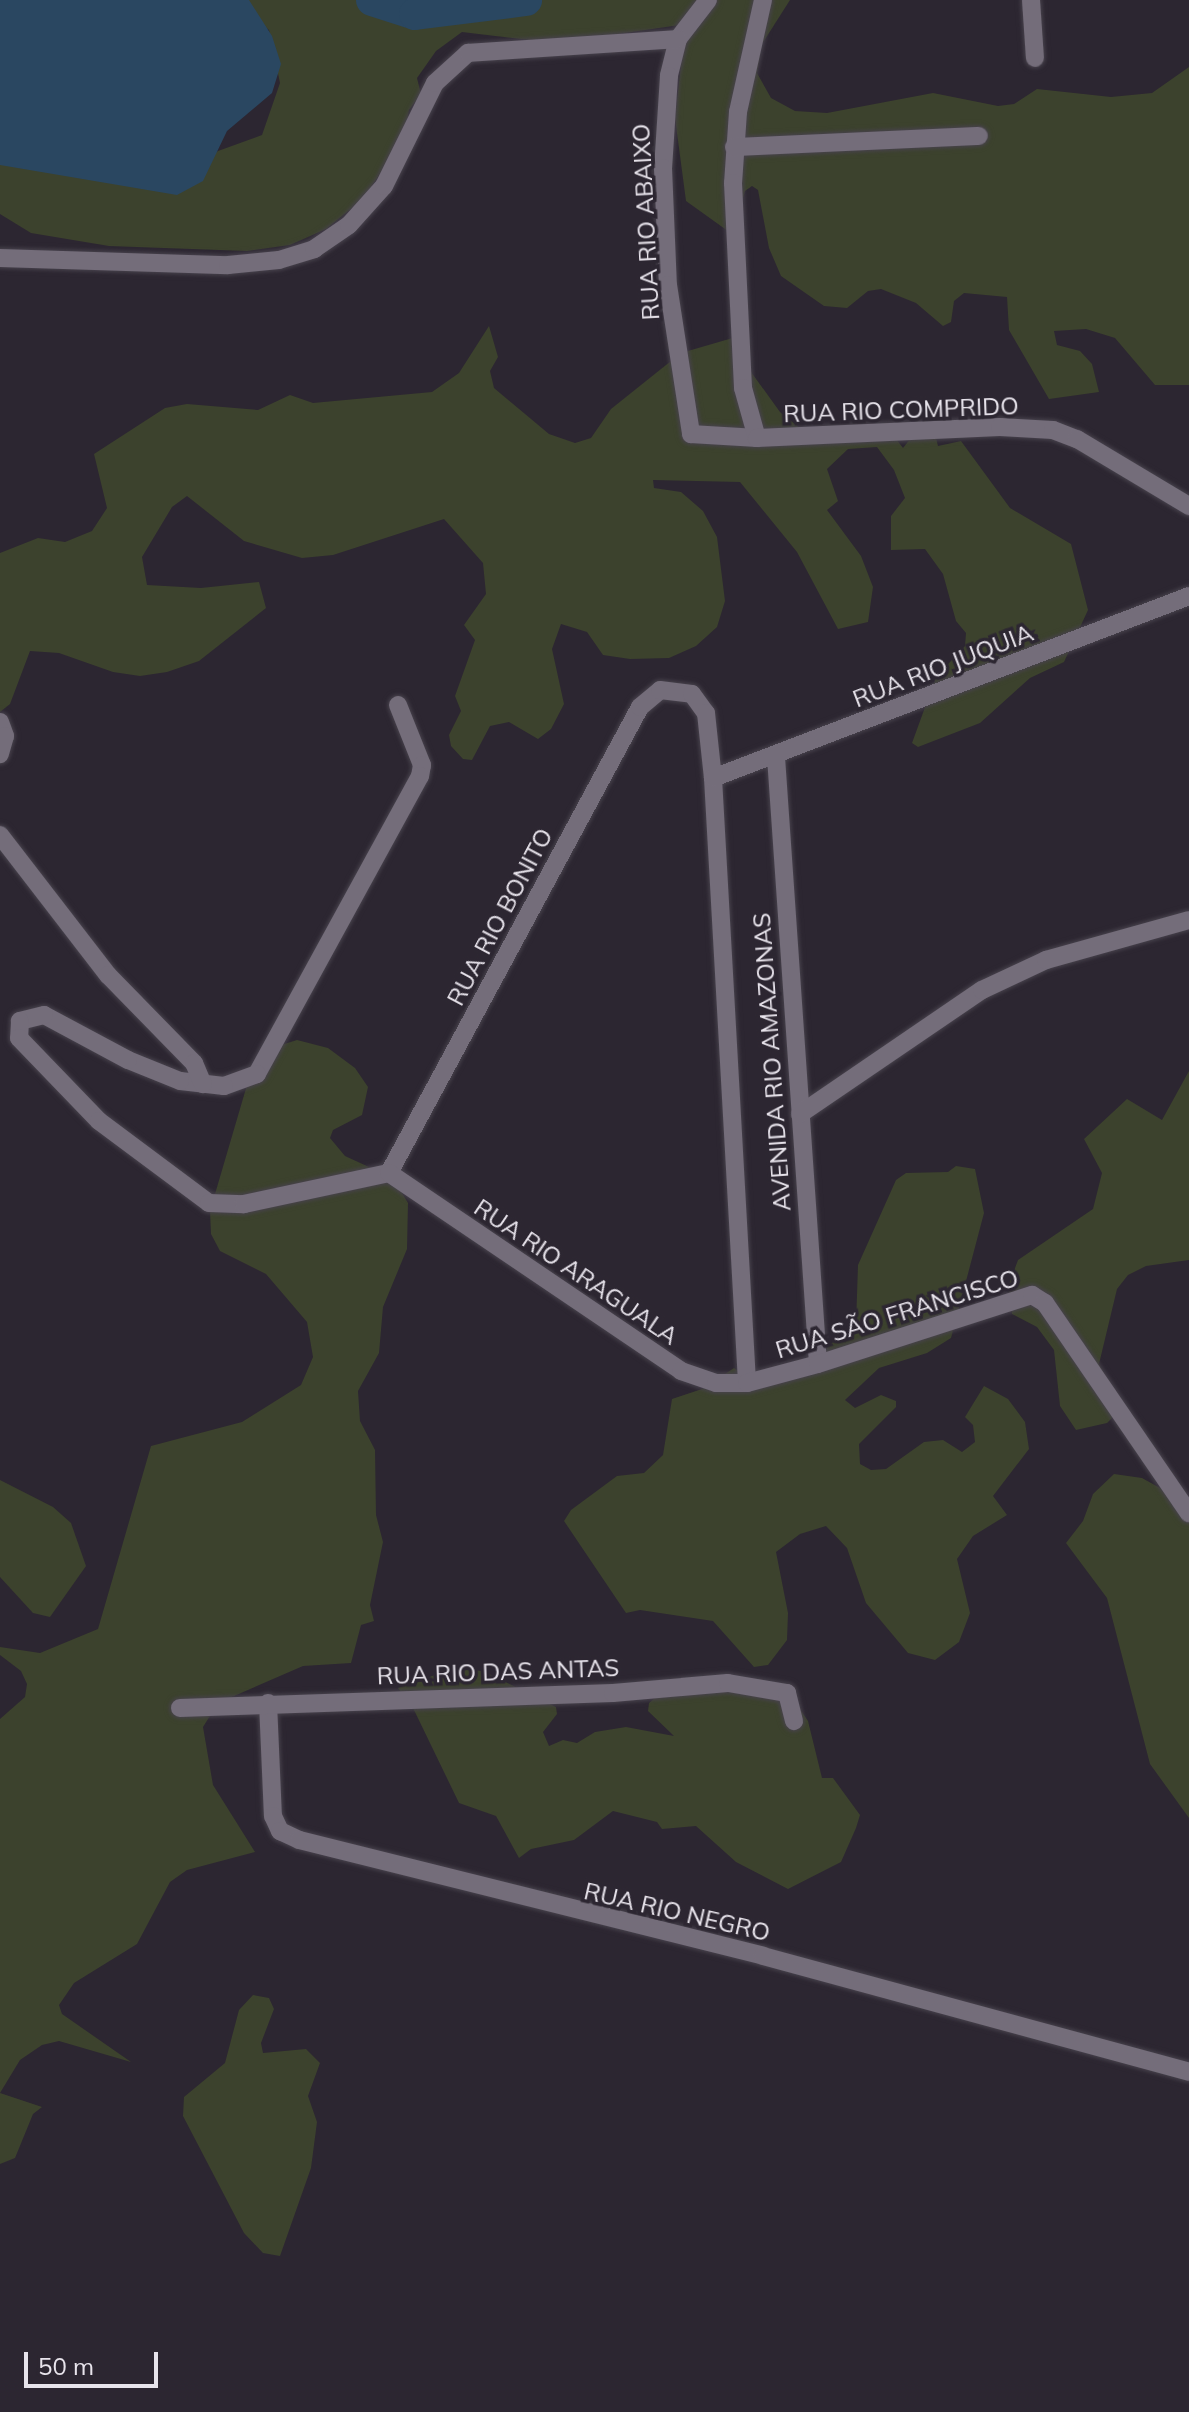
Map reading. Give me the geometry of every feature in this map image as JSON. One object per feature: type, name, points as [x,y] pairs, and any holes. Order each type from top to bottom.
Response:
[{"type":"street","name":"RUA RIO ABAIXO","points":[[708,0],[678,39],[664,115],[668,285],[691,434],[754,429]]},
{"type":"street","points":[[754,429],[743,388],[734,147],[763,0]]},
{"type":"street","points":[[1031,0],[1035,58]]},
{"type":"street","points":[[0,258],[228,265],[279,260],[314,249],[349,225],[384,186],[435,83],[468,53],[678,39]]},
{"type":"street","points":[[734,147],[979,136]]},
{"type":"street","name":"RUA RIO COMPRIDO","points":[[754,429],[1000,427],[1053,430],[1077,439],[1189,506]]},
{"type":"street","name":"RUA RIO JUQUIA","points":[[713,778],[776,757],[1189,596]]},
{"type":"street","name":"RUA RIO BONITO","points":[[389,1173],[649,696],[679,688],[701,702],[713,778]]},
{"type":"street","points":[[389,1173],[227,1206],[209,1203],[99,1121],[28,1051],[16,1029],[27,1016],[44,1015],[128,1060],[203,1084],[224,1086],[245,1079],[266,1064],[420,776],[422,765],[398,705]]},
{"type":"street","points":[[0,722],[5,736],[0,754]]},
{"type":"street","name":"AVENIDA RIO AMAZONAS","points":[[776,757],[818,1364]]},
{"type":"street","name":"AVENIDA RIO AMAZONAS","points":[[713,778],[747,1383]]},
{"type":"street","points":[[0,835],[108,975],[194,1063],[203,1084]]},
{"type":"street","points":[[800,1114],[982,990],[1046,960],[1189,920]]},
{"type":"street","name":"RUA RIO ARAGUALA","points":[[389,1173],[681,1371],[716,1383],[747,1383]]},
{"type":"street","name":"RUA SÃO FRANCISCO","points":[[747,1383],[818,1364],[1032,1295],[1045,1303],[1189,1513]]},
{"type":"street","name":"RUA RIO DAS ANTAS","points":[[180,1708],[613,1693],[728,1683],[787,1693],[794,1721]]},
{"type":"street","name":"RUA RIO NEGRO","points":[[268,1703],[273,1816],[280,1831],[299,1840],[763,1956],[1189,2072]]},
{"type":"green space","points":[[233,0],[790,0],[762,44],[757,73],[771,98],[795,111],[827,113],[933,93],[998,106],[1014,104],[1037,89],[1111,97],[1152,93],[1189,67],[1189,385],[1155,385],[1115,338],[1086,329],[1054,331],[1057,345],[1080,351],[1092,364],[1099,392],[1049,399],[1009,330],[1007,297],[964,293],[954,301],[951,322],[943,326],[916,303],[881,289],[868,291],[847,308],[824,306],[781,276],[769,248],[758,190],[752,186],[745,191],[737,220],[739,239],[686,201],[675,118],[684,38],[680,25],[555,43],[462,32],[436,51],[417,78],[421,94],[409,110],[404,138],[363,199],[326,229],[290,245],[247,251],[109,246],[31,233],[0,214],[0,138],[190,171],[218,151],[262,135],[280,83],[269,30]]},
{"type":"green space","points":[[489,326],[498,357],[490,371],[494,388],[549,434],[575,443],[591,438],[611,409],[681,353],[736,337],[746,365],[780,412],[806,433],[891,432],[903,448],[925,420],[933,426],[938,446],[961,441],[1010,508],[1071,544],[1088,610],[1064,662],[1030,678],[980,723],[918,747],[912,743],[936,677],[965,646],[966,633],[956,621],[943,574],[925,549],[891,550],[891,516],[905,498],[894,470],[877,447],[848,449],[827,469],[838,501],[827,510],[861,556],[873,587],[868,622],[838,629],[797,552],[740,482],[653,480],[654,488],[681,492],[703,511],[717,537],[725,601],[717,627],[696,646],[669,658],[630,659],[603,655],[587,632],[561,624],[552,649],[564,704],[551,729],[538,739],[509,722],[490,726],[472,760],[463,759],[451,746],[449,735],[461,711],[455,696],[475,640],[464,625],[486,594],[483,563],[444,519],[333,555],[302,558],[244,541],[187,496],[172,507],[142,557],[147,585],[201,588],[259,582],[266,608],[199,661],[167,672],[140,676],[113,672],[59,653],[30,651],[10,704],[0,712],[0,553],[38,538],[65,542],[92,531],[107,508],[94,454],[165,408],[187,404],[258,410],[290,395],[313,403],[432,392],[459,373]]},
{"type":"green space","points":[[297,1040],[328,1048],[355,1068],[368,1087],[362,1115],[333,1130],[330,1138],[345,1156],[393,1178],[408,1203],[407,1249],[383,1307],[379,1353],[358,1391],[360,1421],[375,1450],[376,1515],[383,1542],[370,1605],[374,1621],[361,1625],[351,1663],[303,1666],[218,1703],[203,1727],[213,1785],[255,1852],[187,1870],[170,1882],[137,1944],[74,1983],[59,2005],[62,2014],[131,2062],[59,2041],[42,2045],[20,2060],[0,2093],[0,1719],[25,1697],[27,1684],[21,1671],[0,1655],[0,1647],[40,1653],[98,1629],[151,1446],[242,1422],[301,1385],[313,1357],[307,1322],[266,1274],[220,1251],[211,1234],[210,1211],[247,1085],[281,1045]]},
{"type":"green space","points":[[1189,1071],[1189,1260],[1146,1266],[1128,1275],[1117,1289],[1099,1364],[1122,1408],[1107,1423],[1076,1430],[1060,1406],[1054,1350],[1037,1327],[1012,1314],[1008,1287],[1018,1260],[1093,1209],[1102,1173],[1084,1139],[1127,1099],[1162,1120]]},
{"type":"green space","points":[[956,1166],[975,1169],[984,1213],[951,1338],[927,1353],[879,1368],[845,1400],[855,1408],[881,1395],[896,1401],[896,1407],[859,1444],[860,1464],[871,1470],[886,1469],[924,1442],[943,1440],[962,1452],[975,1442],[973,1425],[965,1417],[984,1386],[1008,1399],[1025,1422],[1029,1449],[993,1496],[1007,1515],[973,1536],[957,1559],[970,1613],[959,1642],[935,1660],[908,1653],[866,1603],[847,1548],[826,1526],[800,1534],[776,1552],[788,1613],[787,1640],[768,1665],[754,1667],[713,1621],[640,1610],[626,1613],[564,1521],[571,1510],[617,1476],[644,1473],[663,1455],[672,1399],[702,1389],[734,1368],[752,1381],[805,1363],[856,1325],[858,1265],[896,1180],[906,1173],[948,1172]]},
{"type":"green space","points":[[1114,1474],[1142,1478],[1189,1504],[1189,1818],[1150,1764],[1107,1598],[1066,1543],[1083,1521],[1093,1494]]},
{"type":"green space","points":[[0,1480],[53,1507],[71,1523],[86,1566],[50,1617],[33,1613],[0,1577]]},
{"type":"green space","points":[[452,1669],[483,1671],[556,1707],[557,1714],[543,1732],[549,1746],[563,1740],[577,1743],[595,1732],[626,1727],[674,1736],[648,1711],[649,1703],[656,1697],[731,1680],[800,1709],[808,1721],[822,1778],[833,1778],[860,1815],[841,1862],[788,1889],[736,1862],[696,1826],[662,1829],[657,1822],[613,1811],[574,1840],[531,1849],[519,1858],[496,1816],[459,1803],[414,1710],[398,1688]]},
{"type":"green space","points":[[253,1995],[269,1998],[274,2009],[261,2043],[263,2053],[306,2049],[320,2063],[308,2096],[317,2122],[311,2168],[280,2256],[263,2253],[244,2233],[183,2116],[184,2097],[225,2063],[239,2010]]},
{"type":"green space","points":[[0,2093],[42,2107],[33,2114],[15,2158],[0,2164]]},
{"type":"water","points":[[0,0],[249,0],[272,36],[281,64],[272,93],[227,131],[203,181],[177,195],[0,165]]},
{"type":"waterway","points":[[372,0],[415,14],[526,0]]}]
